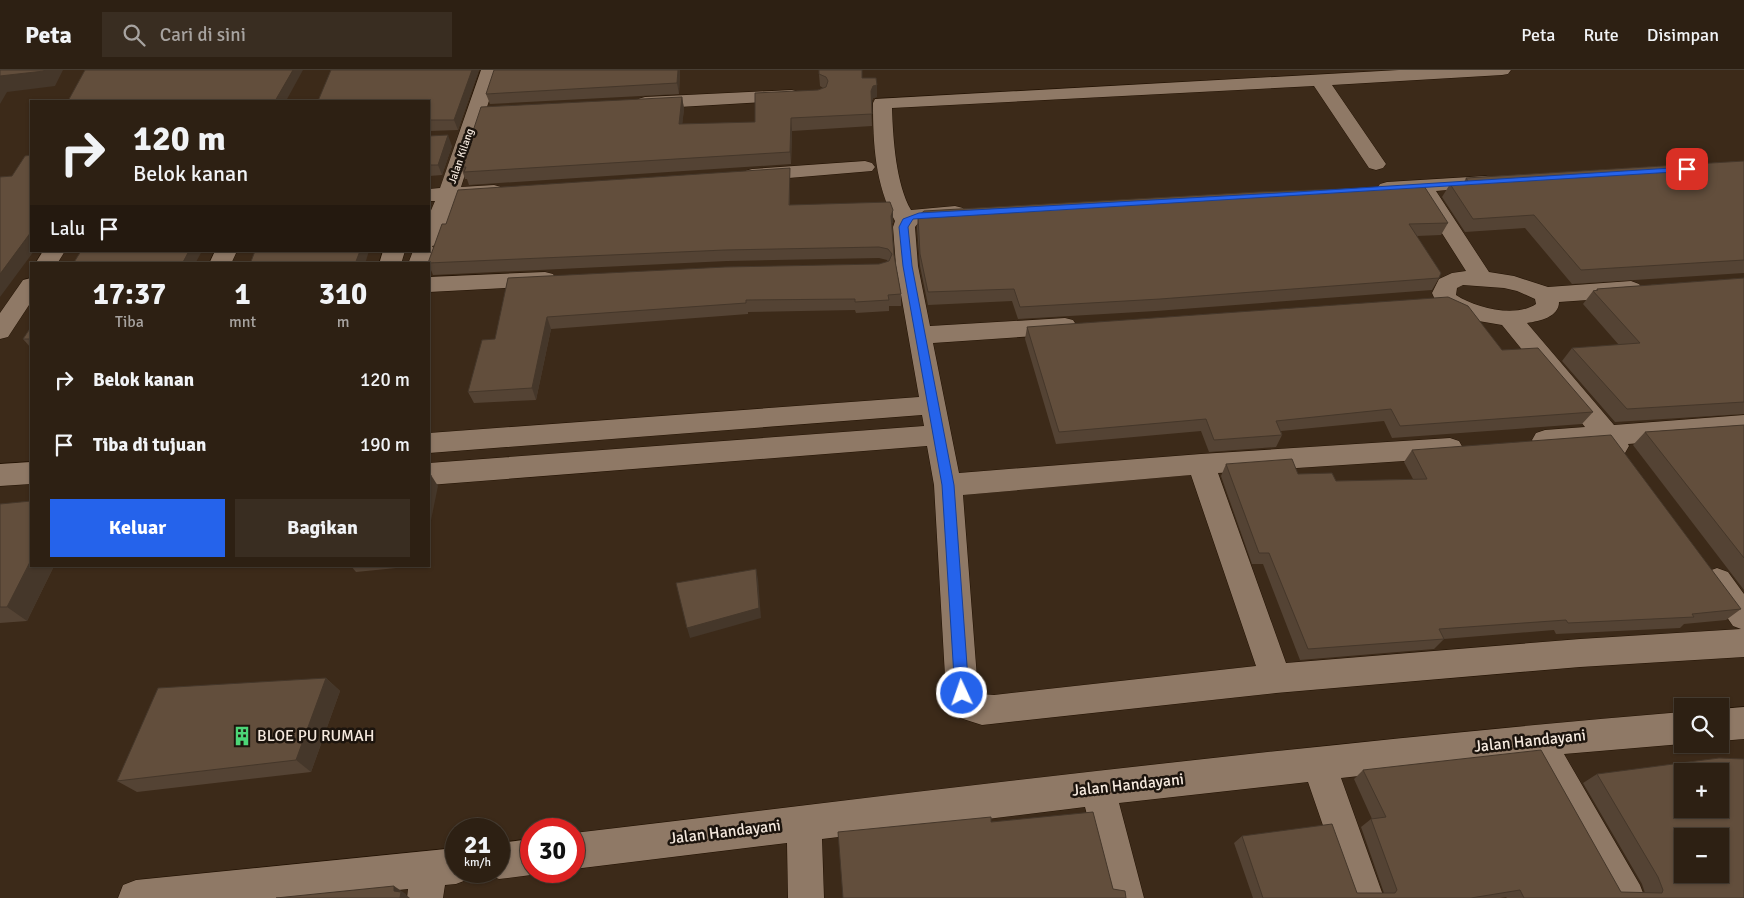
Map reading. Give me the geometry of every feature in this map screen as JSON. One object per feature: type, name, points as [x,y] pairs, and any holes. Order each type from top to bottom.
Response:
[{"type":"street","name":"Jalan Kilang","points":[[430,235],[438,194],[458,137],[486,111],[490,70]]},
{"type":"street","points":[[906,221],[895,201],[883,144],[882,103],[1502,70]]},
{"type":"street","points":[[1320,81],[1376,164]]},
{"type":"street","points":[[629,104],[808,95]]},
{"type":"street","points":[[732,176],[865,167]]},
{"type":"street","points":[[1368,189],[1510,181]]},
{"type":"street","points":[[1422,186],[1482,278]]},
{"type":"street","points":[[438,194],[516,189]]},
{"type":"street","points":[[977,212],[919,215],[906,221],[904,227],[907,266],[948,485],[962,693],[969,706],[982,710],[994,710],[1276,678],[1580,653],[1744,643]]},
{"type":"street","points":[[430,285],[565,278]]},
{"type":"street","points":[[1545,295],[1548,298],[1547,308],[1538,313],[1510,319],[1474,314],[1435,300],[1444,293],[1447,284],[1460,278],[1498,279],[1525,286],[1545,295],[1654,287]]},
{"type":"street","points":[[0,331],[30,286]]},
{"type":"street","points":[[1510,319],[1608,435],[1632,467]]},
{"type":"street","points":[[921,335],[1088,325]]},
{"type":"street","points":[[430,443],[933,405]]},
{"type":"street","points":[[1519,442],[1744,425]]},
{"type":"street","points":[[430,474],[938,435]]},
{"type":"street","points":[[948,485],[1201,464],[1479,445]]},
{"type":"street","points":[[1201,464],[1276,678]]},
{"type":"street","points":[[0,475],[30,473]]},
{"type":"street","points":[[1703,562],[1744,617]]},
{"type":"street","points":[[1729,724],[1744,723]]},
{"type":"street","name":"Jalan Handayani","points":[[585,850],[1098,788],[1538,740],[1674,729]]},
{"type":"street","points":[[1538,740],[1627,898]]},
{"type":"street","points":[[1319,764],[1366,898]]},
{"type":"street","points":[[1098,788],[1126,898]]},
{"type":"street","points":[[804,822],[806,898]]},
{"type":"street","points":[[136,898],[437,878]]},
{"type":"building","points":[[0,70],[44,70],[44,71],[0,76]]},
{"type":"building","points":[[85,70],[293,70],[276,100],[69,100]]},
{"type":"building","points":[[331,70],[472,70],[454,120],[430,120],[430,100],[318,100]]},
{"type":"building","points":[[494,70],[678,70],[677,83],[486,94]]},
{"type":"building","points":[[819,70],[862,70],[862,78],[876,78],[877,85],[873,86],[871,91],[872,114],[791,118],[790,152],[464,172],[466,167],[461,167],[481,107],[682,97],[679,124],[755,122],[755,93],[818,90],[826,87],[828,81],[826,77],[819,74]]},
{"type":"building","points":[[448,135],[438,165],[430,165],[430,136]]},
{"type":"building","points":[[30,155],[30,233],[0,274],[0,177],[12,176],[25,156]]},
{"type":"building","points":[[1744,161],[1744,260],[1581,270],[1534,215],[1473,219],[1450,184],[1470,184],[1466,178]]},
{"type":"building","points":[[790,168],[789,205],[890,202],[893,210],[891,216],[894,255],[901,294],[888,295],[889,300],[855,302],[855,299],[746,300],[746,303],[547,317],[532,388],[468,392],[482,340],[495,339],[508,278],[725,267],[879,264],[889,261],[892,254],[888,249],[879,247],[725,250],[430,263],[428,262],[442,224],[446,224],[458,190]]},
{"type":"building","points":[[1424,186],[1448,223],[1409,224],[1441,273],[1439,278],[1160,299],[1020,307],[1014,289],[928,292],[920,254],[918,216],[924,211],[1258,192]]},
{"type":"building","points":[[80,252],[188,252],[183,262],[74,262]]},
{"type":"building","points":[[255,252],[360,252],[356,262],[251,262]]},
{"type":"building","points":[[1744,278],[1744,402],[1627,409],[1572,348],[1640,343],[1593,291],[1597,289]]},
{"type":"building","points":[[1448,297],[1468,306],[1502,350],[1538,348],[1593,412],[1400,426],[1391,409],[1276,421],[1282,435],[1214,440],[1206,419],[1059,432],[1027,327]]},
{"type":"building","points":[[30,328],[30,339],[23,339]]},
{"type":"building","points":[[1744,425],[1744,558],[1645,432]]},
{"type":"building","points":[[1611,435],[1741,609],[1692,614],[1694,617],[1568,623],[1566,620],[1439,629],[1444,639],[1308,649],[1269,553],[1259,553],[1226,464],[1292,459],[1298,474],[1332,473],[1336,481],[1427,479],[1412,450]]},
{"type":"building","points":[[30,501],[30,562],[7,607],[0,607],[0,504]]},
{"type":"building","points":[[756,569],[759,608],[687,628],[676,583]]},
{"type":"building","name":"BLOE PU RUMAH","points":[[326,678],[296,760],[117,781],[158,688]]},
{"type":"building","points":[[1541,750],[1621,892],[1662,893],[1663,890],[1658,877],[1597,774],[1674,764],[1674,818],[1729,818],[1729,763],[1681,763],[1719,758],[1744,759],[1744,898],[1524,898],[1520,890],[1471,898],[1263,898],[1242,836],[1332,824],[1357,893],[1395,893],[1397,890],[1371,819],[1386,817],[1363,770]]},
{"type":"building","points":[[1093,812],[1113,889],[1125,891],[1126,898],[843,898],[838,832],[991,817],[991,822]]},
{"type":"building","points":[[394,886],[394,891],[401,892],[400,898],[276,898]]},
{"type":"place","name":"BLOE PU RUMAH","points":[[242,736]]},
{"type":"route","points":[[962,693],[948,485],[907,266],[904,227],[910,217],[1687,169]]}]
